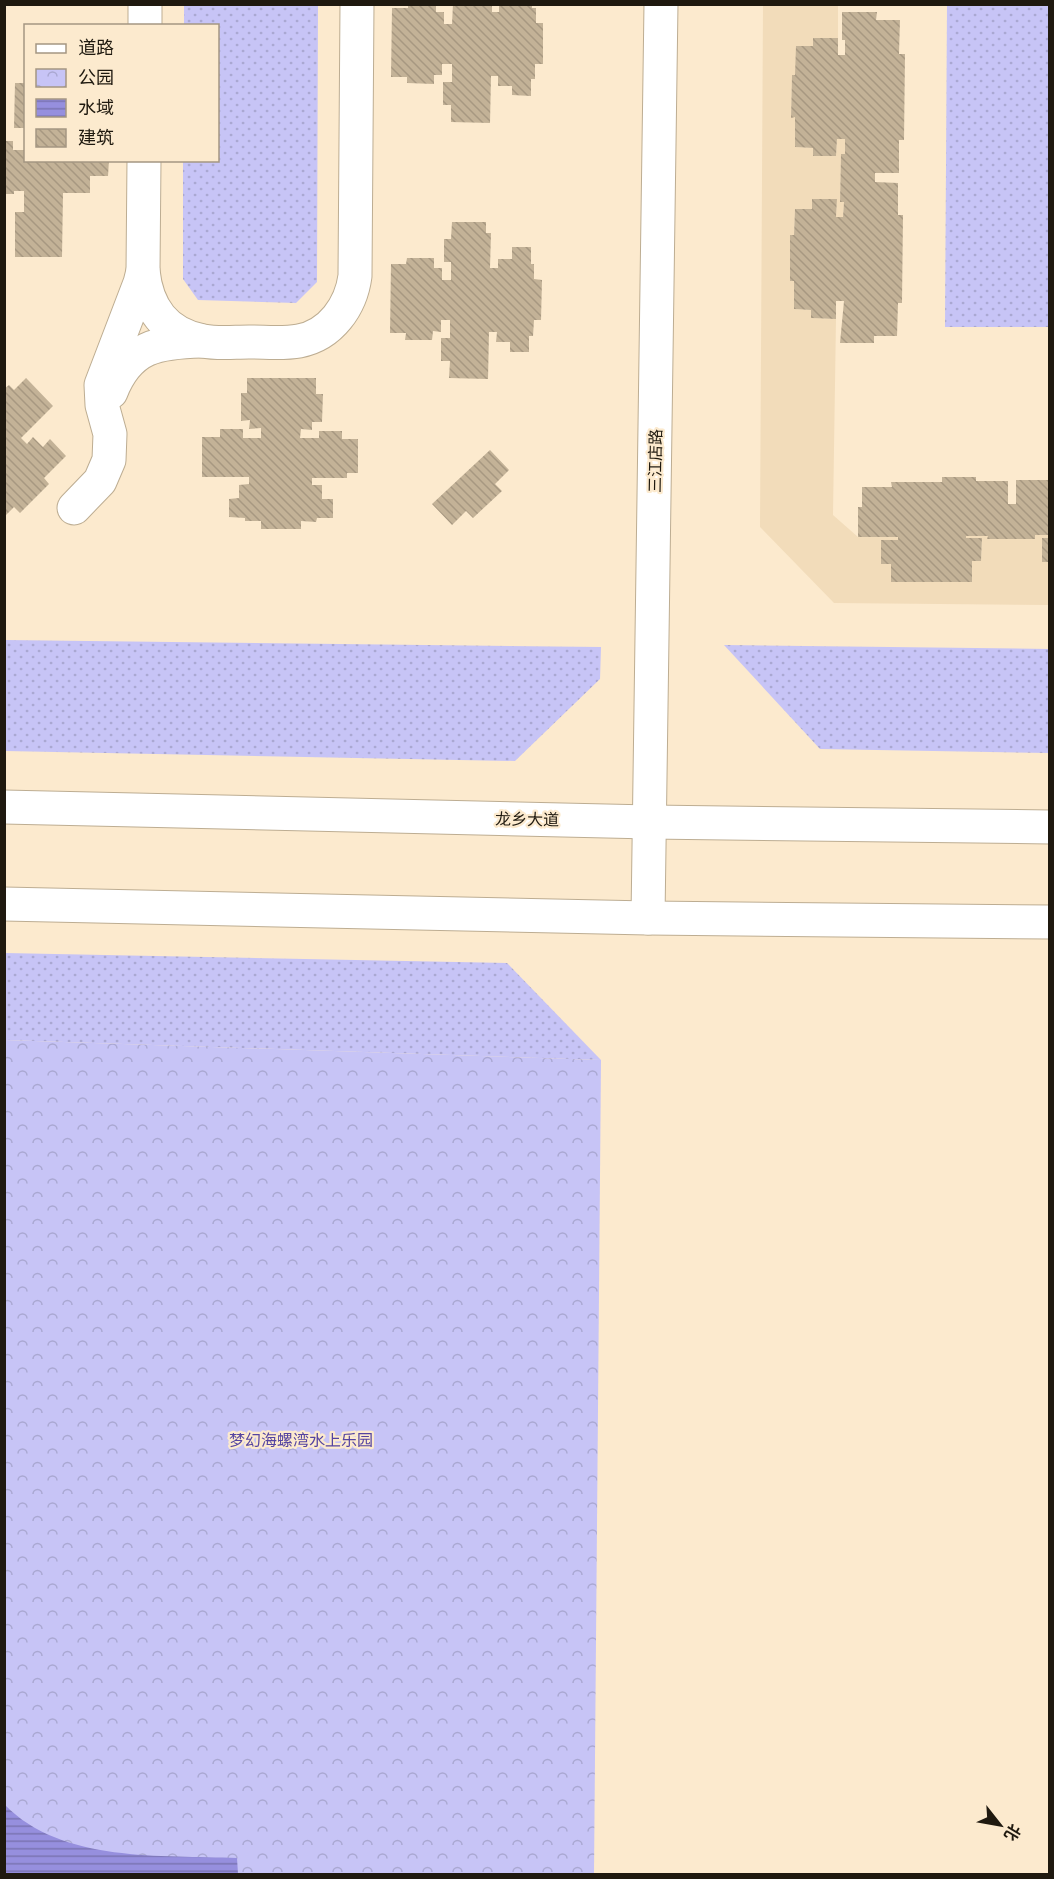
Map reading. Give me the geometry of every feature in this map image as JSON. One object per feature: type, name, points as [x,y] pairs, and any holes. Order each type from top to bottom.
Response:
[{"type":"main road","points":[[145,4],[145,24]]},
{"type":"main road","points":[[74,508],[93,489],[105,472],[111,447],[108,423],[110,394],[119,375],[142,352],[162,343],[288,342],[307,339],[324,331],[332,324],[351,296],[355,264],[357,4]]},
{"type":"main road","name":"三江店路","points":[[648,918],[661,4]]},
{"type":"main road","points":[[144,162],[143,271],[149,300],[157,313],[175,330],[206,341]]},
{"type":"main road","points":[[108,423],[102,405],[101,385],[143,271]]},
{"type":"main road","name":"龙乡大道","points":[[4,807],[650,822],[1050,828]]},
{"type":"main road","points":[[4,904],[648,918],[1050,922]]},
{"type":"shaded area","points":[[763,5],[838,5],[838,38],[813,38],[813,46],[795,75],[792,76],[791,117],[795,117],[795,147],[813,148],[813,156],[836,156],[837,139],[845,139],[845,154],[841,154],[840,202],[844,202],[843,217],[836,217],[837,199],[812,209],[795,209],[794,235],[790,236],[790,281],[794,281],[794,309],[811,310],[811,318],[836,319],[833,515],[858,537],[898,537],[898,540],[881,540],[881,564],[891,564],[891,581],[972,561],[981,561],[982,539],[966,538],[966,536],[988,536],[988,539],[1035,539],[1035,535],[1049,535],[1042,562],[1049,562],[1049,605],[834,603],[760,527]]},
{"type":"green space","points":[[184,5],[318,5],[317,282],[296,303],[198,300],[183,279],[183,162],[219,162],[219,24],[184,24]]},
{"type":"green space","points":[[947,5],[1049,5],[1049,327],[945,327]]},
{"type":"green space","points":[[5,640],[601,647],[600,679],[515,761],[5,751]]},
{"type":"green space","points":[[724,645],[1049,649],[1049,753],[820,749]]},
{"type":"green space","points":[[5,953],[507,963],[601,1060],[5,1040]]},
{"type":"green space","name":"梦幻海螺湾水上乐园","points":[[5,1040],[601,1060],[594,1874],[5,1874]]},
{"type":"water","points":[[5,1805],[28,1824],[55,1837],[84,1846],[146,1855],[237,1858],[238,1874],[5,1874]]},
{"type":"building","points":[[408,4],[436,4],[436,12],[444,12],[444,24],[452,24],[453,4],[492,4],[492,12],[499,12],[499,4],[532,4],[532,8],[536,8],[536,23],[543,23],[543,64],[535,64],[535,79],[531,79],[531,96],[512,95],[512,86],[498,86],[498,76],[491,76],[490,123],[451,122],[451,105],[443,105],[443,82],[452,82],[452,64],[442,64],[442,75],[434,75],[434,84],[407,83],[407,77],[391,77],[392,8],[408,8]]},
{"type":"building","points":[[842,12],[877,12],[876,20],[900,20],[899,54],[905,54],[904,140],[899,140],[899,173],[875,173],[875,182],[898,183],[898,215],[903,215],[902,303],[898,303],[897,336],[874,336],[874,343],[840,343],[844,301],[836,301],[836,319],[811,318],[811,310],[794,309],[794,281],[790,281],[790,235],[794,235],[795,209],[812,209],[812,199],[837,199],[836,217],[843,217],[844,202],[840,202],[841,154],[845,154],[845,139],[837,139],[836,156],[813,156],[813,148],[795,147],[795,117],[791,118],[792,75],[795,75],[796,46],[813,46],[813,38],[838,38],[838,55],[845,55],[845,40],[842,40]]},
{"type":"building","points":[[15,83],[24,83],[24,128],[14,128]]},
{"type":"building","points":[[4,141],[13,141],[13,150],[24,150],[24,162],[109,162],[108,176],[90,176],[90,193],[63,193],[62,257],[15,257],[15,212],[24,212],[24,191],[4,194]]},
{"type":"building","points":[[452,222],[486,222],[486,233],[491,233],[490,268],[498,268],[498,259],[512,259],[512,247],[531,247],[534,279],[542,280],[541,320],[534,320],[533,336],[529,336],[529,352],[510,352],[510,342],[496,342],[497,332],[489,332],[488,379],[449,378],[450,361],[441,361],[441,338],[450,338],[450,320],[441,320],[441,332],[433,331],[432,340],[405,340],[406,333],[390,333],[391,264],[406,264],[407,258],[434,258],[434,268],[442,268],[442,280],[451,280],[451,262],[444,262],[444,239],[451,239]]},
{"type":"building","points":[[26,378],[53,406],[21,438],[27,444],[33,437],[43,447],[50,439],[66,456],[44,478],[49,484],[20,513],[14,507],[4,517],[4,389],[9,385],[14,390]]},
{"type":"building","points":[[247,378],[316,378],[316,394],[323,394],[322,422],[312,422],[312,430],[301,429],[300,438],[319,438],[319,431],[342,431],[342,439],[358,439],[358,473],[347,473],[347,478],[312,478],[312,485],[322,485],[322,499],[333,499],[333,518],[317,518],[316,522],[301,521],[301,529],[261,529],[261,521],[245,521],[245,518],[229,517],[229,499],[239,498],[239,485],[249,484],[249,477],[202,477],[202,437],[220,437],[220,429],[243,429],[243,438],[261,438],[261,428],[249,429],[250,420],[241,421],[241,393],[247,393]]},
{"type":"building","points":[[490,450],[509,470],[495,484],[502,491],[473,518],[466,511],[452,525],[432,504]]},
{"type":"building","points":[[942,477],[976,477],[976,481],[1008,481],[1008,504],[1016,504],[1016,480],[1050,480],[1050,535],[1035,535],[1035,539],[987,539],[988,536],[966,536],[966,538],[982,538],[981,561],[972,561],[972,582],[891,582],[891,564],[881,564],[881,540],[898,540],[898,537],[858,537],[858,507],[862,507],[862,487],[892,487],[891,482],[942,482]]},
{"type":"building","points":[[1042,538],[1050,538],[1050,562],[1042,562]]}]
